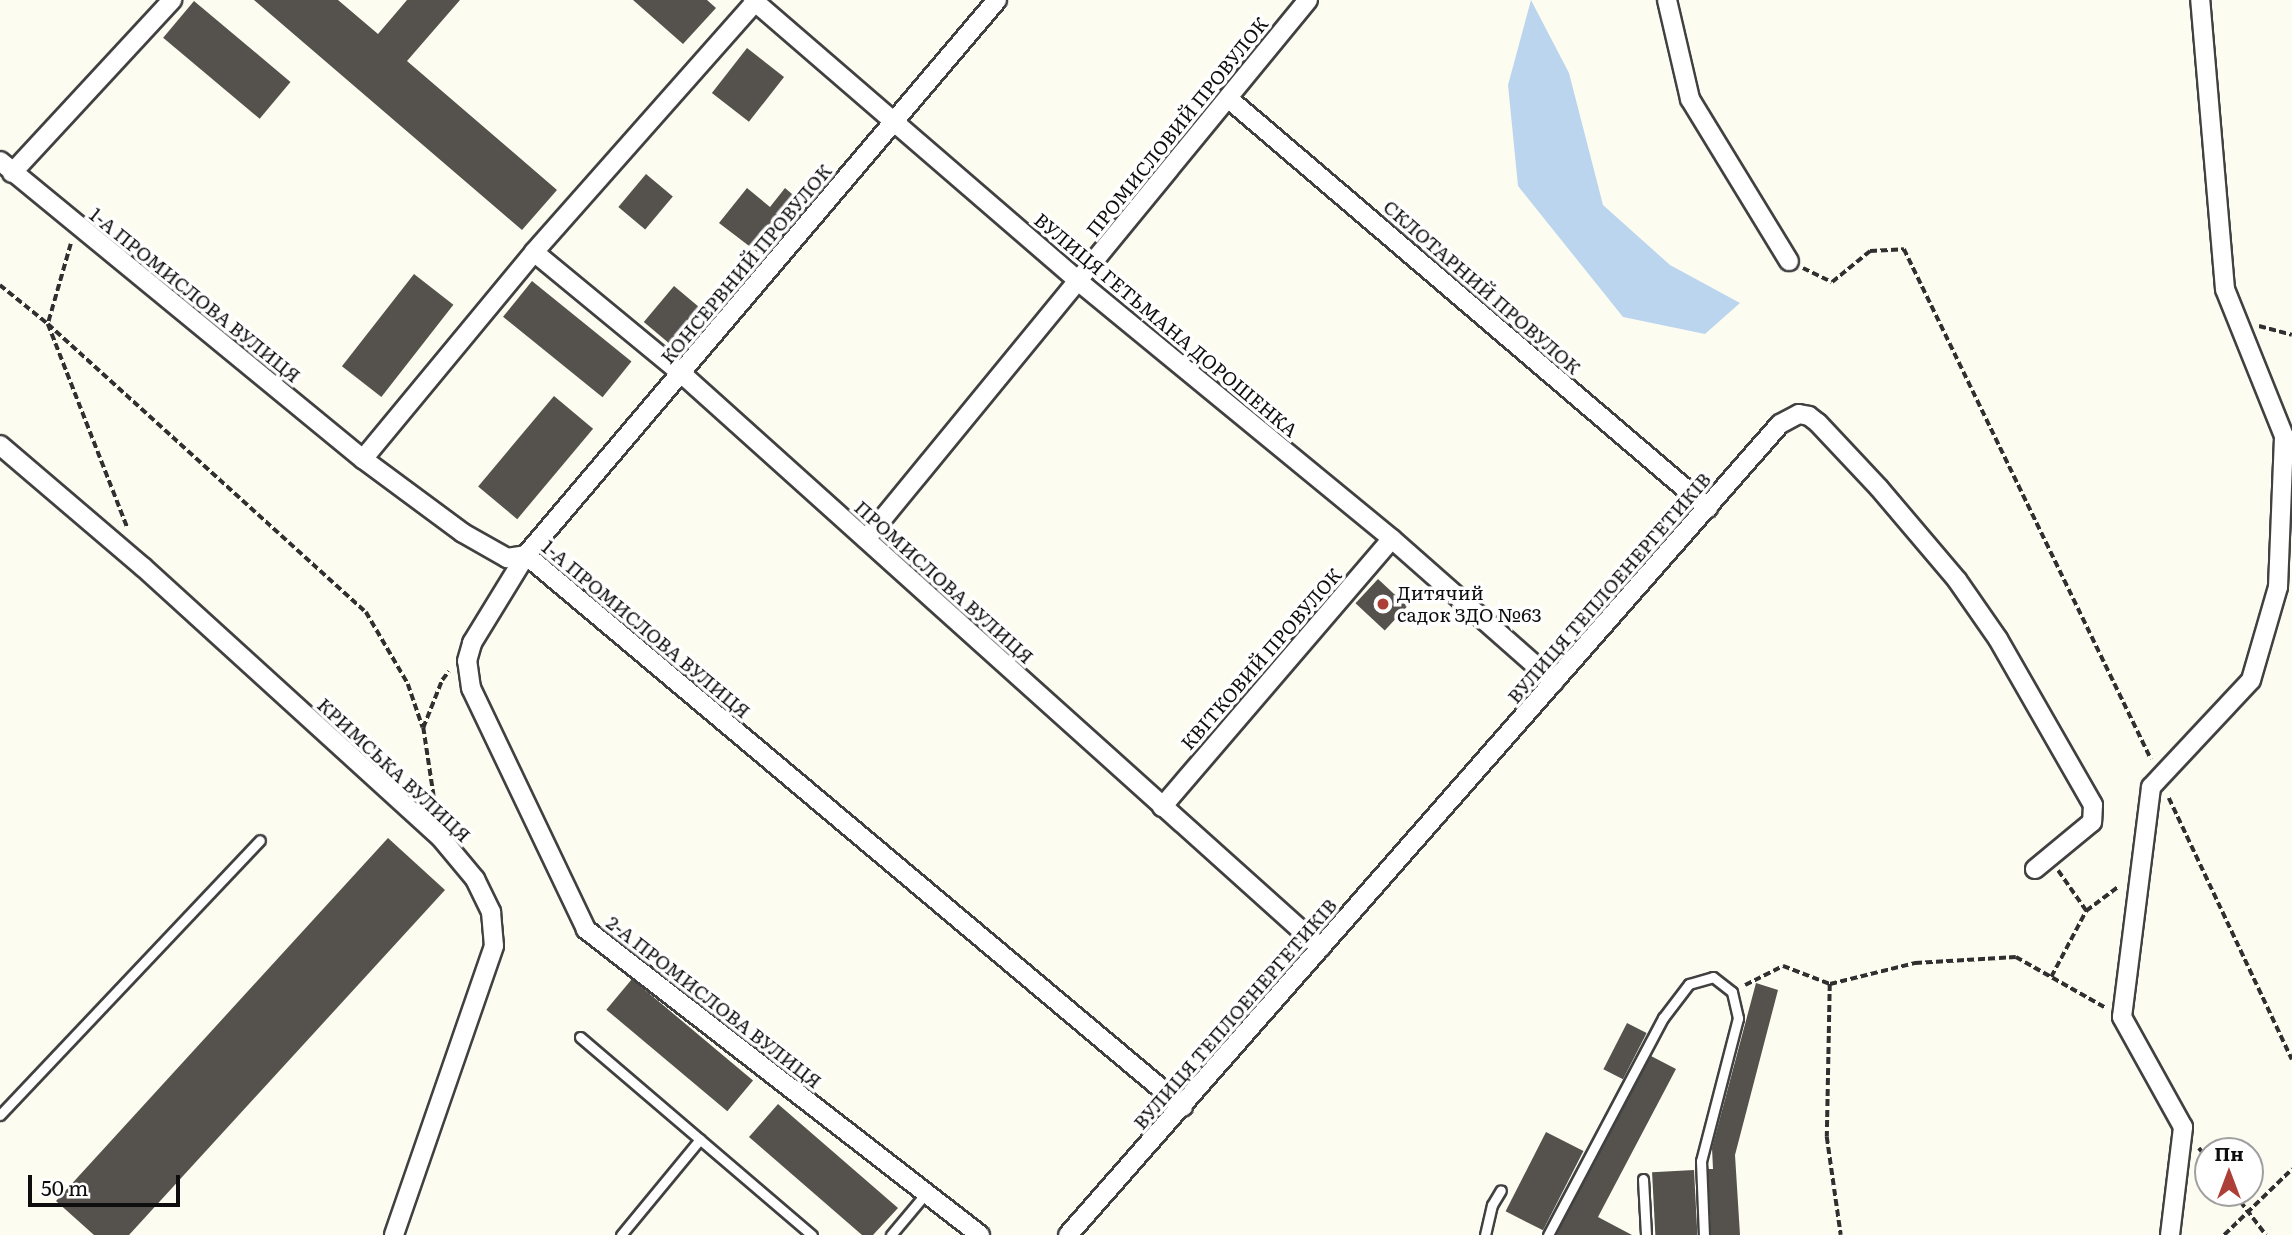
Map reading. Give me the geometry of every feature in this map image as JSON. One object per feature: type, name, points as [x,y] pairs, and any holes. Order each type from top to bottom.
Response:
[{"type":"street","points":[[6,167],[172,0]]},
{"type":"street","name":"КОНСЕРВНИЙ ПРОВУЛОК","points":[[526,555],[997,0]]},
{"type":"street","name":"ПРОМИСЛОВИЙ ПРОВУЛОК","points":[[866,539],[1308,0]]},
{"type":"street","points":[[1667,0],[1690,99],[1789,261]]},
{"type":"street","points":[[2170,1235],[2183,1127],[2122,1017],[2151,787],[2251,680],[2278,587],[2284,436],[2224,289],[2200,0]]},
{"type":"street","points":[[363,459],[534,252],[754,1]]},
{"type":"street","name":"ВУЛИЦЯ ГЕТЬМАНА ДОРОШЕНКА","points":[[754,1],[1078,281],[1392,539],[1554,682]]},
{"type":"street","name":"СКЛОТАРНИЙ ПРОВУЛОК","points":[[1229,99],[1708,508]]},
{"type":"street","name":"1-А ПРОМИСЛОВА ВУЛИЦЯ","points":[[6,167],[363,459],[488,550],[507,558],[526,555],[1183,1107]]},
{"type":"street","name":"ПРОМИСЛОВА ВУЛИЦЯ","points":[[534,252],[681,373],[1321,948]]},
{"type":"street","name":"ВУЛИЦЯ ТЕПЛОЕНЕРГЕТИКІВ","points":[[1068,1235],[1780,424],[1799,414],[1810,416],[1880,488],[1957,580],[1998,639],[2093,805],[2092,822],[2042,864]]},
{"type":"street","name":"КРИМСЬКА ВУЛИЦЯ","points":[[0,445],[143,567],[440,837],[475,879],[491,912],[494,946],[394,1235]]},
{"type":"street","name":"КВІТКОВИЙ ПРОВУЛОК","points":[[1162,807],[1392,539]]},
{"type":"street","name":"2-А ПРОМИСЛОВА ВУЛИЦЯ","points":[[526,555],[472,643],[467,661],[471,688],[586,929],[980,1235]]},
{"type":"lane","points":[[0,1115],[260,840]]},
{"type":"lane","points":[[1548,1235],[1663,1018],[1689,984],[1713,977],[1732,992],[1738,1018],[1701,1161],[1704,1235]]},
{"type":"lane","points":[[580,1037],[812,1235]]},
{"type":"lane","points":[[621,1235],[699,1139]]},
{"type":"lane","points":[[1643,1179],[1646,1235]]},
{"type":"lane","points":[[1485,1235],[1492,1205],[1501,1190]]},
{"type":"lane","points":[[891,1235],[927,1192]]},
{"type":"path","points":[[76,225],[48,324],[143,567]]},
{"type":"path","points":[[1789,261],[1832,282],[1870,251],[1904,249],[2160,777],[2292,1059]]},
{"type":"path","points":[[0,285],[48,324],[366,612],[408,684],[423,728],[440,837]]},
{"type":"path","points":[[2237,320],[2292,335]]},
{"type":"path","points":[[423,728],[442,680],[472,643]]},
{"type":"path","points":[[2042,864],[2086,911]]},
{"type":"path","points":[[2051,977],[2086,911],[2140,872]]},
{"type":"path","points":[[1732,992],[1783,967],[1830,985],[1914,963],[2016,957],[2122,1017]]},
{"type":"path","points":[[1830,985],[1827,1137],[1841,1235]]},
{"type":"path","points":[[2224,1235],[2292,1169]]},
{"type":"path","points":[[2245,1207],[2266,1235]]},
{"type":"water","points":[[1531,0],[1569,73],[1603,205],[1670,265],[1740,303],[1705,334],[1623,317],[1518,186],[1508,85]]},
{"type":"building","points":[[254,0],[338,0],[378,34],[407,0],[460,0],[407,61],[557,190],[522,230]]},
{"type":"building","points":[[633,0],[707,0],[716,8],[683,44]]},
{"type":"building","points":[[194,1],[291,82],[260,119],[163,38]]},
{"type":"building","points":[[747,48],[784,77],[749,122],[712,93]]},
{"type":"building","points":[[646,174],[673,196],[645,229],[618,207]]},
{"type":"building","points":[[747,188],[770,207],[785,188],[799,200],[757,252],[719,223]]},
{"type":"building","points":[[414,274],[453,305],[381,397],[342,366]]},
{"type":"building","points":[[532,281],[631,362],[603,397],[503,317]]},
{"type":"building","points":[[674,286],[699,307],[669,343],[644,322]]},
{"type":"building","points":[[554,396],[593,429],[517,519],[478,486]]},
{"type":"building","points":[[1378,579],[1407,606],[1385,630],[1355,603]]},
{"type":"building","points":[[388,838],[445,890],[129,1235],[94,1235],[56,1201]]},
{"type":"building","points":[[632,979],[753,1081],[727,1111],[606,1010]]},
{"type":"building","points":[[1756,983],[1778,990],[1735,1155],[1740,1235],[1711,1235],[1708,1169],[1713,1169],[1712,1148]]},
{"type":"building","points":[[1627,1023],[1647,1033],[1623,1079],[1603,1069]]},
{"type":"building","points":[[1651,1056],[1676,1069],[1598,1217],[1632,1235],[1556,1235]]},
{"type":"building","points":[[778,1104],[898,1208],[873,1235],[862,1235],[749,1137]]},
{"type":"building","points":[[1546,1132],[1583,1151],[1543,1230],[1506,1211]]},
{"type":"building","points":[[1694,1170],[1697,1235],[1655,1235],[1652,1172]]},
{"type":"place","name":"Дитячий садок ЗДО №63","points":[[1383,604]]}]
